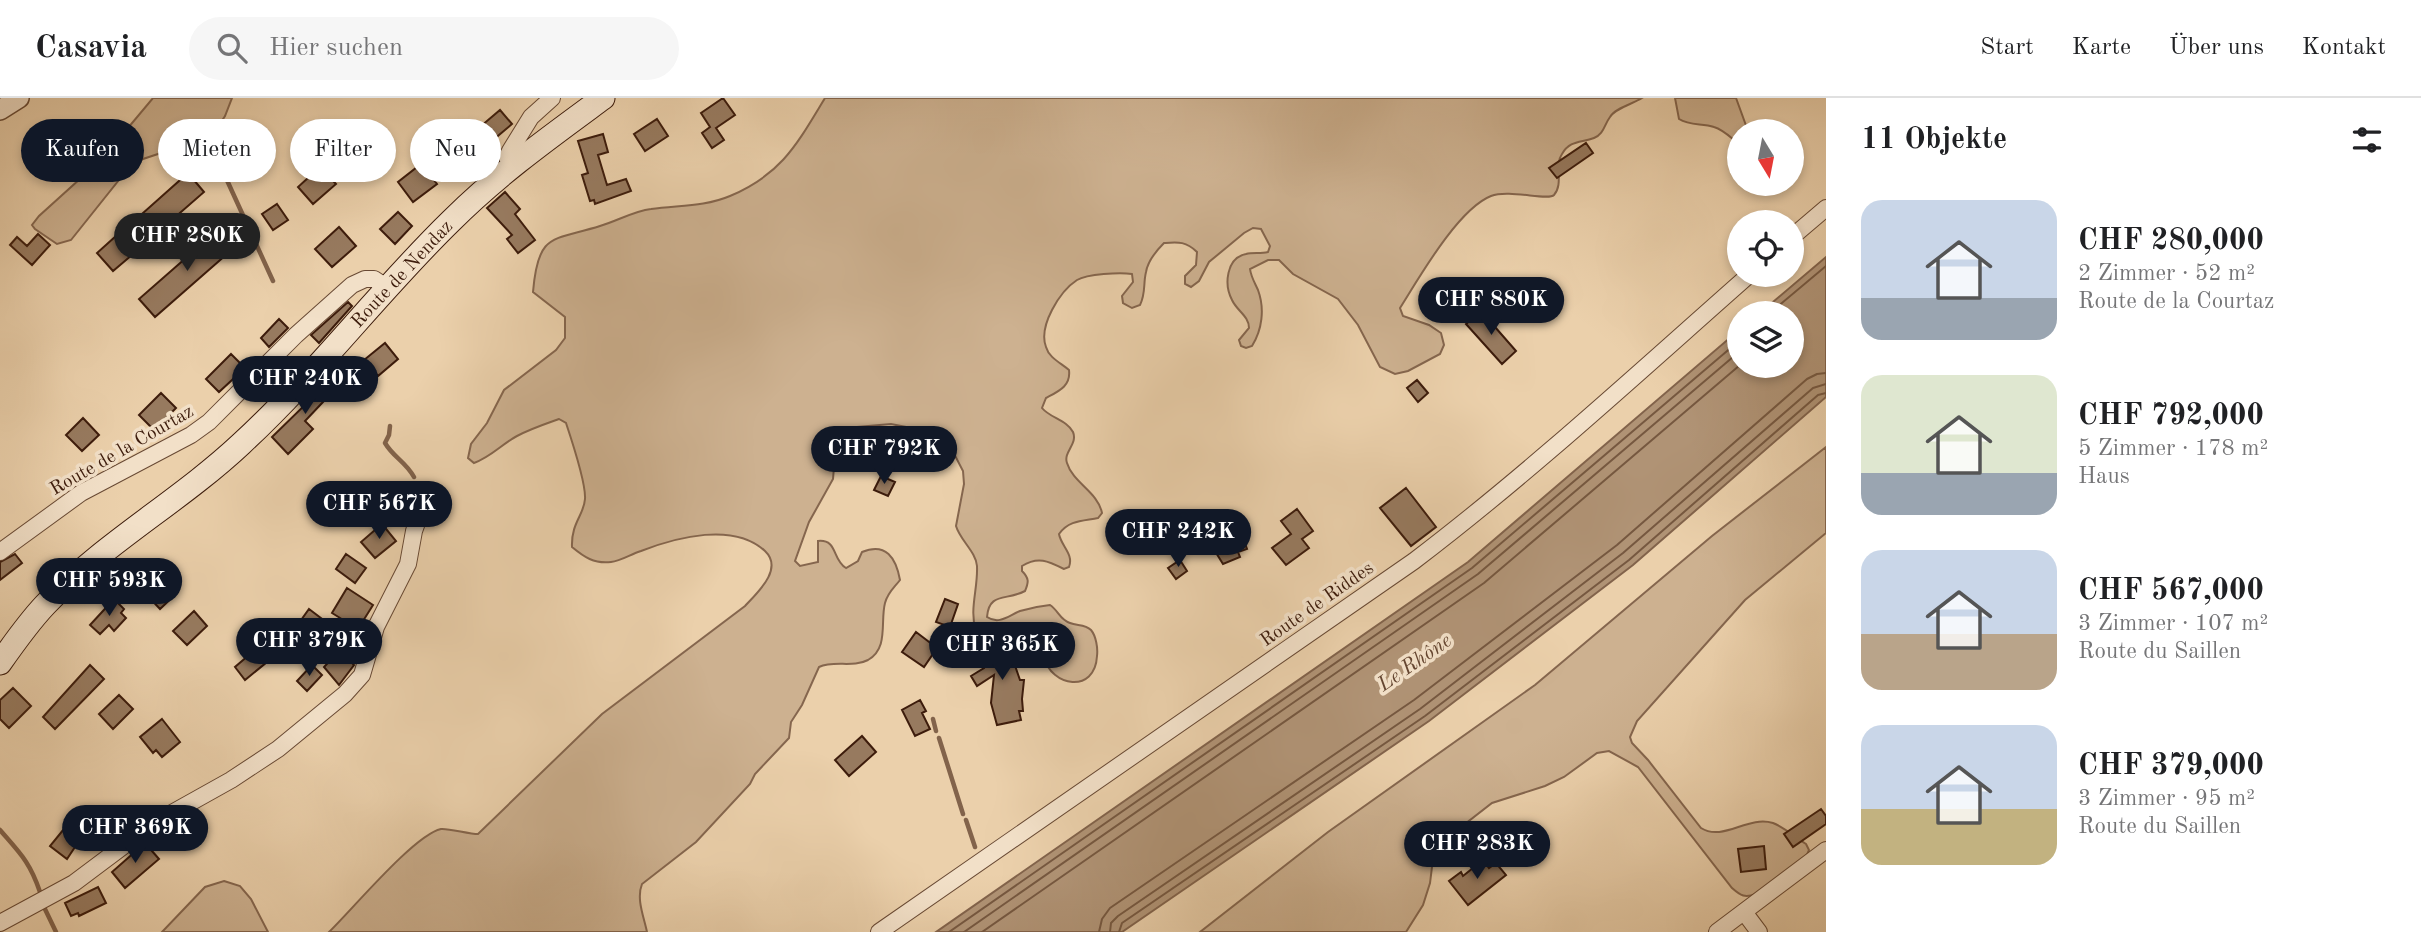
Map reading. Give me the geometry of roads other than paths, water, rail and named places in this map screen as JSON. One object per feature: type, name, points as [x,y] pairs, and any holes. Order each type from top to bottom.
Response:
[{"type":"main road","name":"Route de Nendaz","points":[[0,663],[34,618],[72,580],[242,444],[449,222],[512,165],[603,98]]},
{"type":"street","points":[[0,110],[19,98]]},
{"type":"street","points":[[512,165],[508,157],[510,151],[531,117],[552,98]]},
{"type":"street","points":[[1804,227],[1826,208]]},
{"type":"street","name":"Route de la Courtaz","points":[[0,552],[81,493],[200,428],[352,285],[365,279],[374,279],[386,288]]},
{"type":"street","name":"Route de Riddes","points":[[879,932],[1424,553],[1556,447],[1736,287]]},
{"type":"street","points":[[0,923],[74,883],[154,822],[231,780],[278,749],[345,694],[362,675],[376,627],[408,564],[423,506]]},
{"type":"street","points":[[1717,932],[1826,850]]},
{"type":"street","points":[[1744,912],[1759,932]]},
{"type":"water","name":"Le Rhône","points":[[1826,257],[1826,397],[1633,565],[1429,721],[1122,932],[936,932],[1468,562],[1727,340],[1727,378],[1804,378],[1804,301],[1774,301],[1791,287],[1804,287],[1804,276]]},
{"type":"waterway","points":[[228,182],[273,281]]},
{"type":"waterway","points":[[390,426],[385,443],[414,477]]},
{"type":"waterway","points":[[933,719],[936,731]]},
{"type":"waterway","points":[[939,738],[963,814]]},
{"type":"waterway","points":[[966,820],[975,847]]},
{"type":"waterway","points":[[0,830],[28,865],[40,892]]},
{"type":"waterway","points":[[44,907],[56,932]]}]
